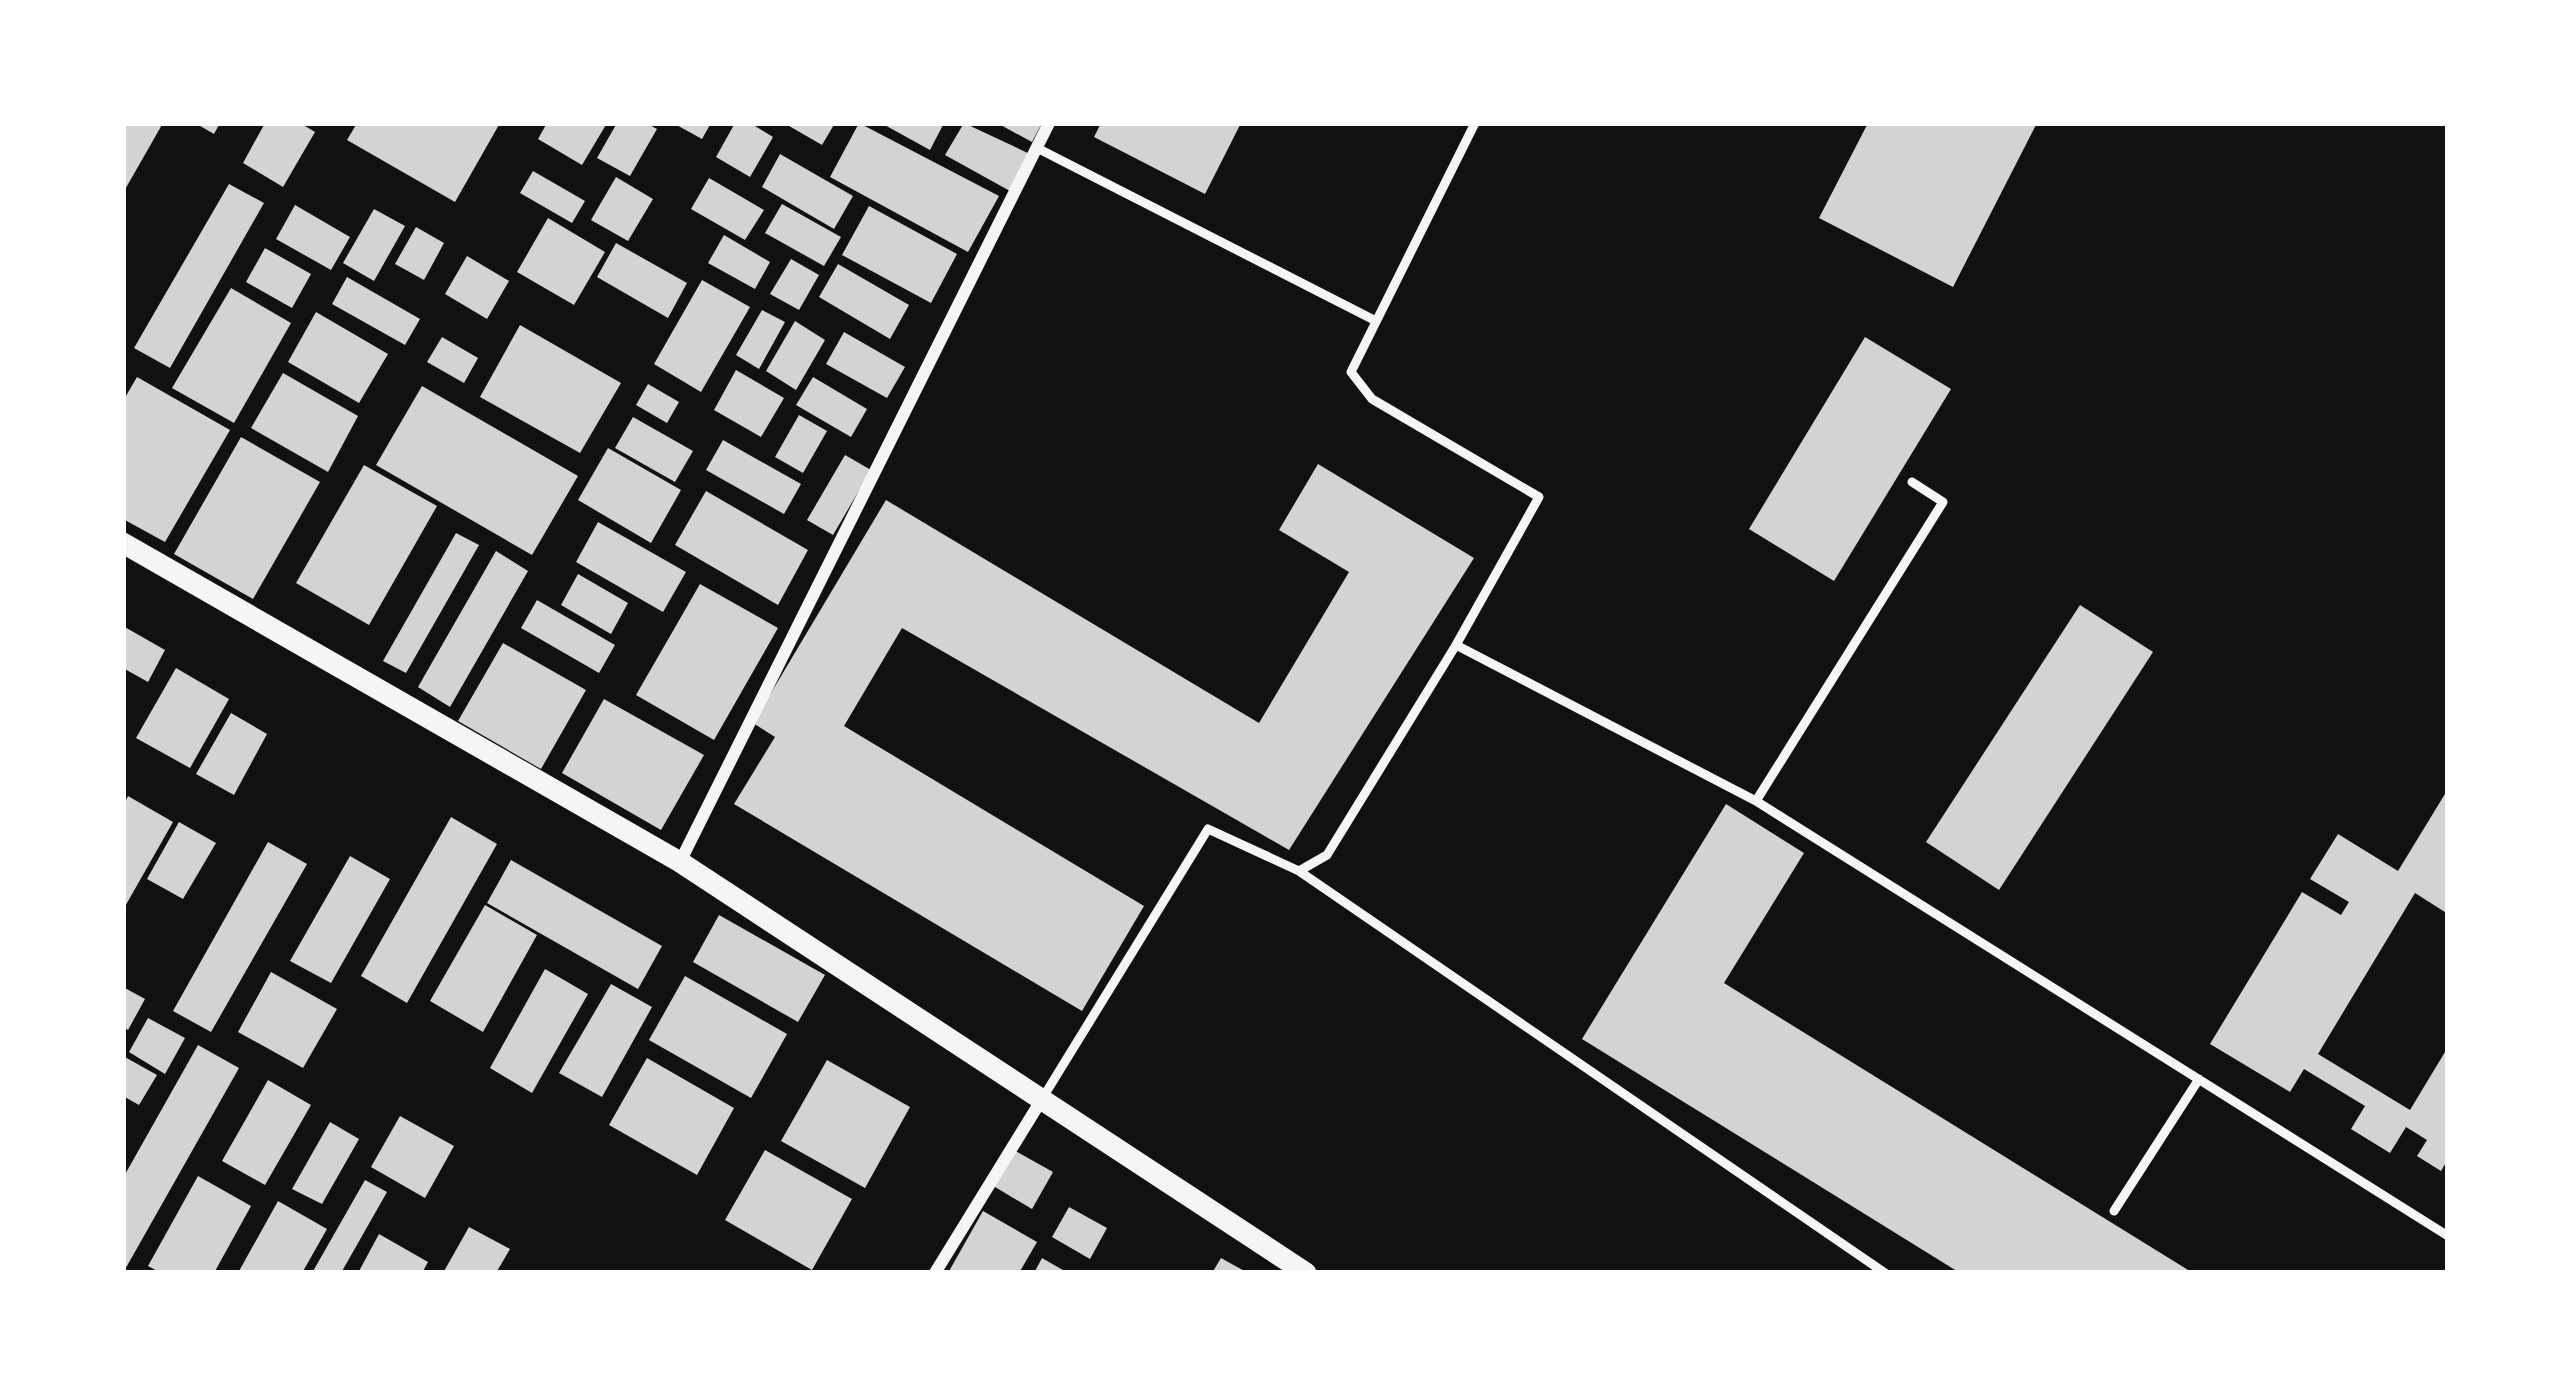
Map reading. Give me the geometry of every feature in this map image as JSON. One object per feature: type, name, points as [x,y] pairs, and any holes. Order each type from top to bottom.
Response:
[{"type":"street","points":[[680,862],[1049,123]]},
{"type":"street","points":[[123,543],[680,862],[1306,1273]]},
{"type":"street","points":[[934,1273],[1042,1099]]},
{"type":"lane","points":[[1299,871],[1327,855],[1456,645],[1539,497],[1359,388],[1351,372],[1475,123]]},
{"type":"lane","points":[[1037,148],[1376,321]]},
{"type":"lane","points":[[1756,801],[1943,502],[1912,482]]},
{"type":"lane","points":[[1456,645],[1756,801],[2448,1236]]},
{"type":"lane","points":[[1042,1099],[1208,829],[1299,871],[1885,1273]]},
{"type":"lane","points":[[2114,1210],[2199,1079]]},
{"type":"building","points":[[123,123],[163,123],[123,193]]},
{"type":"building","points":[[195,123],[220,123],[214,134]]},
{"type":"building","points":[[265,123],[300,123],[315,132],[283,187],[243,163]]},
{"type":"building","points":[[357,123],[500,123],[455,202],[347,140]]},
{"type":"building","points":[[547,123],[607,123],[582,165],[538,139]]},
{"type":"building","points":[[617,123],[646,123],[657,129],[630,176],[597,158]]},
{"type":"building","points":[[673,123],[711,123],[702,139]]},
{"type":"building","points":[[735,123],[750,123],[773,137],[750,177],[716,157]]},
{"type":"building","points":[[784,123],[835,123],[822,145]]},
{"type":"building","points":[[859,123],[999,196],[968,252],[830,177]]},
{"type":"building","points":[[881,123],[944,123],[930,150]]},
{"type":"building","points":[[964,123],[1030,154],[1010,191],[945,155]]},
{"type":"building","points":[[997,123],[1042,123],[1032,142]]},
{"type":"building","points":[[1101,123],[1241,123],[1205,194],[1094,137]]},
{"type":"building","points":[[1868,123],[2037,123],[1953,287],[1819,218]]},
{"type":"building","points":[[780,154],[853,196],[834,229],[762,187]]},
{"type":"building","points":[[533,171],[585,201],[572,223],[520,193]]},
{"type":"building","points":[[616,177],[653,199],[628,241],[591,220]]},
{"type":"building","points":[[709,178],[764,210],[745,240],[691,209]]},
{"type":"building","points":[[229,184],[264,203],[170,368],[134,348]]},
{"type":"building","points":[[782,204],[841,237],[824,266],[765,233]]},
{"type":"building","points":[[295,205],[350,237],[331,270],[276,239]]},
{"type":"building","points":[[869,206],[957,254],[931,303],[842,255]]},
{"type":"building","points":[[374,209],[405,226],[374,281],[343,263]]},
{"type":"building","points":[[548,218],[605,252],[574,305],[517,272]]},
{"type":"building","points":[[416,227],[444,243],[424,280],[395,264]]},
{"type":"building","points":[[724,235],[770,262],[755,289],[708,263]]},
{"type":"building","points":[[616,243],[687,283],[668,318],[597,277]]},
{"type":"building","points":[[265,248],[311,274],[292,308],[246,282]]},
{"type":"building","points":[[467,256],[509,281],[487,319],[445,294]]},
{"type":"building","points":[[791,259],[819,275],[799,310],[770,294]]},
{"type":"building","points":[[838,264],[909,305],[890,339],[819,297]]},
{"type":"building","points":[[347,277],[420,319],[405,345],[332,304]]},
{"type":"building","points":[[702,280],[750,307],[701,392],[654,364]]},
{"type":"building","points":[[231,288],[291,323],[234,423],[172,388]]},
{"type":"building","points":[[762,310],[785,322],[759,369],[736,355]]},
{"type":"building","points":[[316,312],[388,354],[359,403],[288,362]]},
{"type":"building","points":[[795,321],[825,340],[796,390],[766,371]]},
{"type":"building","points":[[520,325],[621,383],[580,453],[480,397]]},
{"type":"building","points":[[844,332],[905,367],[887,398],[826,364]]},
{"type":"building","points":[[442,337],[478,358],[464,383],[427,362]]},
{"type":"building","points":[[1865,337],[1951,389],[1834,581],[1749,529]]},
{"type":"building","points":[[736,370],[784,398],[761,437],[714,410]]},
{"type":"building","points":[[283,373],[358,416],[328,472],[251,428]]},
{"type":"building","points":[[137,377],[230,430],[165,542],[123,519],[123,401]]},
{"type":"building","points":[[813,377],[867,409],[851,437],[796,405]]},
{"type":"building","points":[[648,384],[679,402],[667,423],[636,405]]},
{"type":"building","points":[[422,386],[578,476],[532,555],[376,465]]},
{"type":"building","points":[[799,415],[827,431],[803,473],[775,457]]},
{"type":"building","points":[[633,417],[693,451],[675,482],[615,448]]},
{"type":"building","points":[[241,437],[320,482],[253,599],[174,554]]},
{"type":"building","points":[[723,440],[801,484],[784,514],[706,470]]},
{"type":"building","points":[[608,448],[681,490],[651,543],[578,500]]},
{"type":"building","points":[[845,455],[871,470],[833,535],[807,520]]},
{"type":"building","points":[[1318,464],[1474,558],[1289,850],[902,628],[844,726],[1144,906],[1082,1011],[734,804],[775,737],[753,723],[886,500],[1259,723],[1349,572],[1279,530]]},
{"type":"building","points":[[364,465],[437,506],[369,625],[296,583]]},
{"type":"building","points":[[706,491],[808,550],[778,605],[675,545]]},
{"type":"building","points":[[598,522],[686,572],[663,612],[576,562]]},
{"type":"building","points":[[456,533],[479,545],[406,673],[383,661]]},
{"type":"building","points":[[496,551],[528,571],[450,707],[418,687]]},
{"type":"building","points":[[578,574],[628,603],[611,634],[561,605]]},
{"type":"building","points":[[700,584],[778,628],[714,740],[636,695]]},
{"type":"building","points":[[537,600],[615,645],[599,673],[521,628]]},
{"type":"building","points":[[2080,605],[2153,652],[1999,890],[1926,842]]},
{"type":"building","points":[[123,626],[165,650],[148,682],[123,668]]},
{"type":"building","points":[[503,643],[586,690],[541,769],[458,721]]},
{"type":"building","points":[[176,668],[229,699],[190,768],[136,738]]},
{"type":"building","points":[[604,699],[704,755],[661,830],[562,773]]},
{"type":"building","points":[[231,713],[267,734],[234,795],[196,774]]},
{"type":"building","points":[[2448,789],[2448,914],[2415,893],[2318,1054],[2410,1110],[2448,1047],[2448,1159],[2441,1171],[2417,1156],[2427,1140],[2406,1127],[2390,1153],[2351,1129],[2365,1106],[2304,1069],[2290,1092],[2210,1044],[2302,892],[2341,915],[2349,902],[2310,879],[2338,834],[2398,871]]},
{"type":"building","points":[[128,796],[173,822],[123,910],[123,806]]},
{"type":"building","points":[[1726,804],[1804,853],[1724,983],[2193,1273],[1960,1273],[1582,1039]]},
{"type":"building","points":[[451,817],[497,844],[407,1003],[361,976]]},
{"type":"building","points":[[179,822],[216,843],[183,899],[147,879]]},
{"type":"building","points":[[268,842],[307,864],[211,1032],[173,1011]]},
{"type":"building","points":[[350,856],[390,879],[331,983],[290,961]]},
{"type":"building","points":[[511,860],[662,946],[638,989],[487,903]]},
{"type":"building","points":[[485,905],[537,935],[483,1032],[430,1001]]},
{"type":"building","points":[[719,915],[825,975],[798,1022],[693,962]]},
{"type":"building","points":[[545,969],[588,994],[532,1093],[490,1068]]},
{"type":"building","points":[[271,972],[337,1009],[303,1068],[238,1032]]},
{"type":"building","points":[[685,976],[787,1034],[751,1098],[649,1040]]},
{"type":"building","points":[[611,984],[652,1007],[602,1097],[559,1073]]},
{"type":"building","points":[[123,987],[145,999],[128,1030],[123,1027]]},
{"type":"building","points":[[148,1018],[185,1038],[165,1074],[129,1052]]},
{"type":"building","points":[[198,1045],[239,1068],[123,1273],[123,1178]]},
{"type":"building","points":[[123,1056],[157,1075],[139,1105],[123,1096]]},
{"type":"building","points":[[647,1058],[734,1108],[697,1175],[609,1125]]},
{"type":"building","points":[[827,1060],[910,1107],[865,1188],[781,1141]]},
{"type":"building","points":[[268,1080],[311,1105],[265,1185],[222,1161]]},
{"type":"building","points":[[400,1116],[454,1146],[425,1198],[371,1167]]},
{"type":"building","points":[[330,1122],[359,1139],[322,1204],[292,1189]]},
{"type":"building","points":[[1010,1148],[1053,1172],[1032,1209],[990,1184]]},
{"type":"building","points":[[765,1150],[852,1199],[812,1270],[725,1220]]},
{"type":"building","points":[[198,1176],[251,1206],[214,1273],[161,1273],[148,1266]]},
{"type":"building","points":[[365,1180],[387,1192],[341,1273],[312,1273]]},
{"type":"building","points":[[278,1201],[327,1229],[302,1273],[238,1273]]},
{"type":"building","points":[[1069,1207],[1107,1228],[1090,1259],[1052,1237]]},
{"type":"building","points":[[983,1211],[1037,1242],[1019,1273],[948,1273]]},
{"type":"building","points":[[469,1227],[510,1249],[496,1273],[443,1273]]},
{"type":"building","points":[[379,1234],[428,1262],[422,1273],[358,1273]]},
{"type":"building","points":[[1042,1258],[1068,1273],[1034,1273]]},
{"type":"building","points":[[1221,1258],[1248,1273],[1212,1273]]}]
